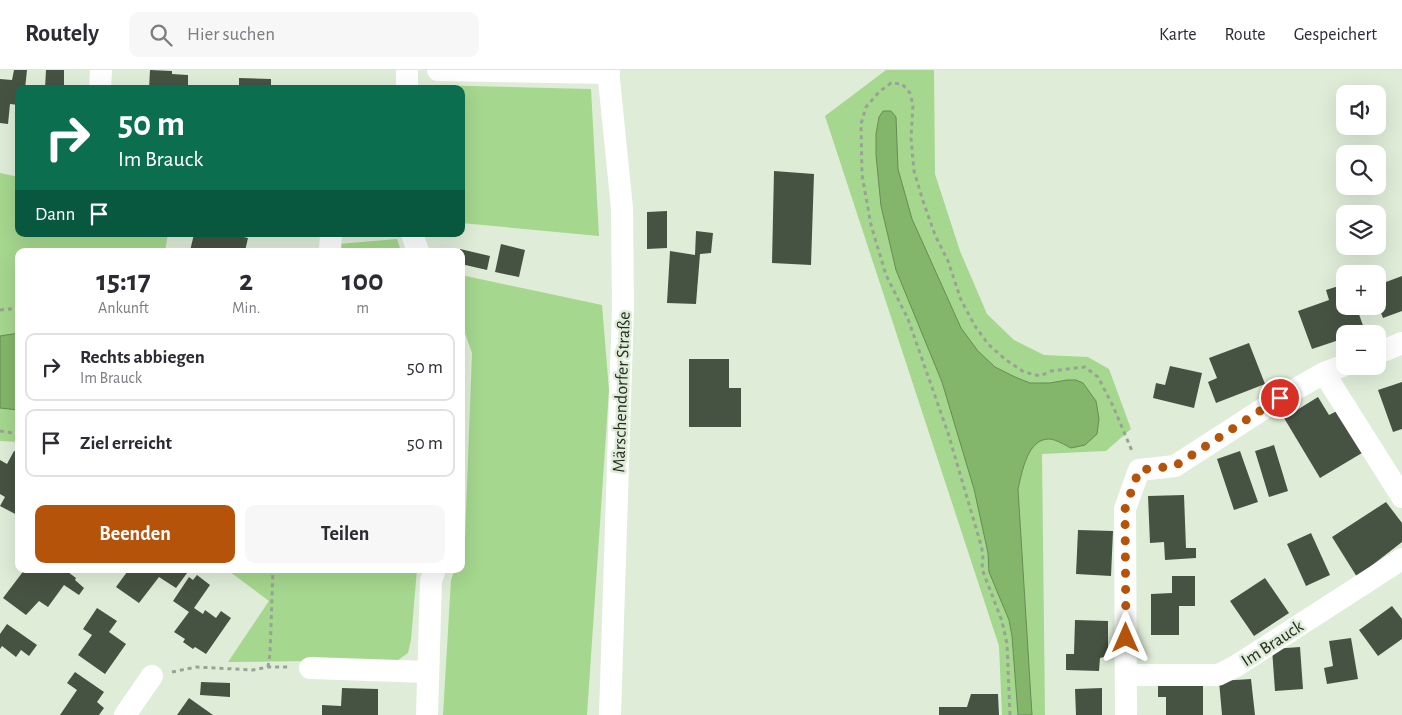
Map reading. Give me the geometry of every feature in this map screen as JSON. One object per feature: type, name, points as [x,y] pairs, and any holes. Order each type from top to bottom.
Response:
[{"type":"street","points":[[100,85],[101,70]]},
{"type":"street","points":[[407,85],[408,70]]},
{"type":"street","points":[[438,70],[608,71]]},
{"type":"street","name":"Märschendorfer Straße","points":[[608,71],[622,208],[623,307],[610,715]]},
{"type":"street","points":[[1386,350],[1402,343]]},
{"type":"street","points":[[1126,715],[1125,509],[1139,470],[1175,466],[1280,398],[1324,373],[1336,368]]},
{"type":"street","points":[[1324,373],[1402,497]]},
{"type":"street","name":"Im Brauck","points":[[1126,675],[1218,675],[1236,666],[1402,559]]},
{"type":"street","points":[[426,715],[431,581],[434,573]]},
{"type":"street","points":[[310,668],[428,672]]},
{"type":"street","points":[[125,715],[152,676]]},
{"type":"path","points":[[1010,715],[1007,644],[1002,621],[982,569],[983,555],[981,545],[948,433],[908,319],[886,275],[871,225],[862,175],[861,124],[866,107],[879,92],[891,83],[902,84],[910,93],[913,105],[911,138],[914,163],[921,193],[935,235],[975,326],[988,344],[1006,360],[1024,372],[1040,376],[1051,372],[1085,367],[1098,377],[1113,406],[1139,470]]},
{"type":"path","points":[[0,310],[15,308]]},
{"type":"path","points":[[0,432],[15,434]]},
{"type":"path","points":[[152,676],[196,667],[253,670],[268,667],[273,573]]},
{"type":"shaded area","points":[[886,70],[934,70],[935,174],[960,251],[987,314],[1014,340],[1044,355],[1088,357],[1109,369],[1131,429],[1106,451],[1042,454],[1045,715],[1002,715],[999,646],[825,116]]},
{"type":"shaded area","points":[[465,86],[591,89],[599,236],[465,223]]},
{"type":"shaded area","points":[[883,111],[891,111],[896,117],[898,169],[912,219],[961,328],[978,351],[995,367],[1030,383],[1076,380],[1083,383],[1096,401],[1099,419],[1097,434],[1085,445],[1071,448],[1050,439],[1042,440],[1036,444],[1027,458],[1018,489],[1032,715],[1018,715],[1009,620],[989,572],[988,553],[974,489],[942,382],[896,270],[881,206],[876,155],[876,134],[879,117]]},
{"type":"shaded area","points":[[0,173],[15,176],[15,237],[167,237],[166,248],[15,248],[15,442],[0,441]]},
{"type":"shaded area","points":[[397,239],[400,248],[338,248],[339,244]]},
{"type":"shaded area","points":[[465,276],[602,305],[609,390],[587,715],[443,715],[451,580],[454,573],[465,573],[472,353],[465,333]]},
{"type":"shaded area","points":[[15,334],[15,410],[0,408],[0,336]]},
{"type":"shaded area","points":[[231,573],[417,573],[411,640],[408,653],[398,660],[228,662],[269,601]]},
{"type":"building","points":[[14,70],[27,70],[25,85],[15,85],[15,105],[10,104],[8,124],[0,123],[0,79],[12,80]]},
{"type":"building","points":[[46,70],[64,70],[64,85],[45,85]]},
{"type":"building","points":[[150,70],[172,71],[172,74],[188,75],[188,85],[149,85]]},
{"type":"building","points":[[239,78],[271,79],[271,85],[239,85]]},
{"type":"building","points":[[774,171],[814,174],[811,265],[772,263]]},
{"type":"building","points":[[667,211],[667,248],[647,249],[647,212]]},
{"type":"building","points":[[696,231],[713,233],[711,253],[700,254],[696,304],[667,303],[670,251],[695,255]]},
{"type":"building","points":[[193,237],[248,238],[246,248],[191,248]]},
{"type":"building","points":[[501,244],[525,250],[519,277],[495,272]]},
{"type":"building","points":[[465,250],[490,256],[487,270],[465,265]]},
{"type":"building","points":[[1402,276],[1402,311],[1383,318],[1382,315],[1386,315],[1386,282]]},
{"type":"building","points":[[1336,287],[1336,315],[1359,315],[1363,325],[1336,325],[1336,341],[1312,349],[1298,311],[1329,300],[1326,290]]},
{"type":"building","points":[[1249,343],[1265,384],[1216,403],[1208,382],[1217,378],[1209,358]]},
{"type":"building","points":[[689,359],[729,359],[729,388],[741,388],[741,427],[689,427]]},
{"type":"building","points":[[1170,366],[1202,373],[1194,408],[1153,398],[1156,383],[1165,385]]},
{"type":"building","points":[[1402,382],[1402,429],[1393,432],[1378,390]]},
{"type":"building","points":[[1318,397],[1329,415],[1337,411],[1362,453],[1320,478],[1284,418]]},
{"type":"building","points":[[1274,445],[1288,491],[1269,497],[1255,451]]},
{"type":"building","points":[[15,451],[15,514],[0,506],[5,497],[0,494],[0,460],[7,464]]},
{"type":"building","points":[[1240,451],[1258,502],[1234,510],[1217,459]]},
{"type":"building","points":[[1184,495],[1186,548],[1196,548],[1196,558],[1165,560],[1164,542],[1150,543],[1148,496]]},
{"type":"building","points":[[1386,502],[1402,523],[1402,542],[1357,577],[1332,537]]},
{"type":"building","points":[[1078,530],[1113,531],[1111,576],[1076,574]]},
{"type":"building","points":[[1311,533],[1330,575],[1306,586],[1287,544]]},
{"type":"building","points":[[22,573],[69,573],[84,588],[79,595],[64,585],[48,607],[39,601],[26,615],[3,598]]},
{"type":"building","points":[[126,573],[187,573],[176,588],[159,577],[139,603],[116,587]]},
{"type":"building","points":[[197,575],[210,585],[194,608],[203,614],[205,610],[216,618],[221,611],[231,618],[206,654],[195,647],[193,649],[183,642],[185,639],[174,632],[189,612],[173,601],[189,577],[193,580]]},
{"type":"building","points":[[1172,576],[1195,576],[1195,606],[1179,606],[1179,635],[1151,635],[1151,594],[1172,593]]},
{"type":"building","points":[[1265,578],[1289,613],[1254,636],[1230,601]]},
{"type":"building","points":[[1392,606],[1402,619],[1402,639],[1378,656],[1359,630]]},
{"type":"building","points":[[97,608],[117,621],[109,632],[126,644],[105,674],[78,655],[92,635],[83,629]]},
{"type":"building","points":[[1075,620],[1108,621],[1108,656],[1100,658],[1099,671],[1066,670],[1066,654],[1074,654]]},
{"type":"building","points":[[7,624],[37,645],[29,656],[21,650],[16,657],[2,646],[0,649],[0,634]]},
{"type":"building","points":[[1351,638],[1358,679],[1327,684],[1324,668],[1333,666],[1329,641]]},
{"type":"building","points":[[1300,647],[1303,689],[1275,691],[1272,649]]},
{"type":"building","points":[[75,672],[104,692],[97,702],[104,708],[99,715],[60,715],[77,690],[67,683]]},
{"type":"building","points":[[1251,679],[1255,715],[1222,715],[1219,681]]},
{"type":"building","points":[[201,682],[230,683],[230,697],[200,695]]},
{"type":"building","points":[[1158,685],[1203,685],[1203,715],[1166,715],[1166,697],[1158,697]]},
{"type":"building","points":[[342,688],[378,689],[378,715],[322,715],[322,705],[341,706]]},
{"type":"building","points":[[1102,688],[1102,715],[1076,715],[1075,689]]},
{"type":"building","points":[[971,694],[998,694],[999,715],[939,715],[939,707],[967,707]]},
{"type":"building","points":[[189,698],[213,715],[177,715]]},
{"type":"route","points":[[1126,638],[1125,509],[1139,470],[1175,466],[1280,398]]}]
